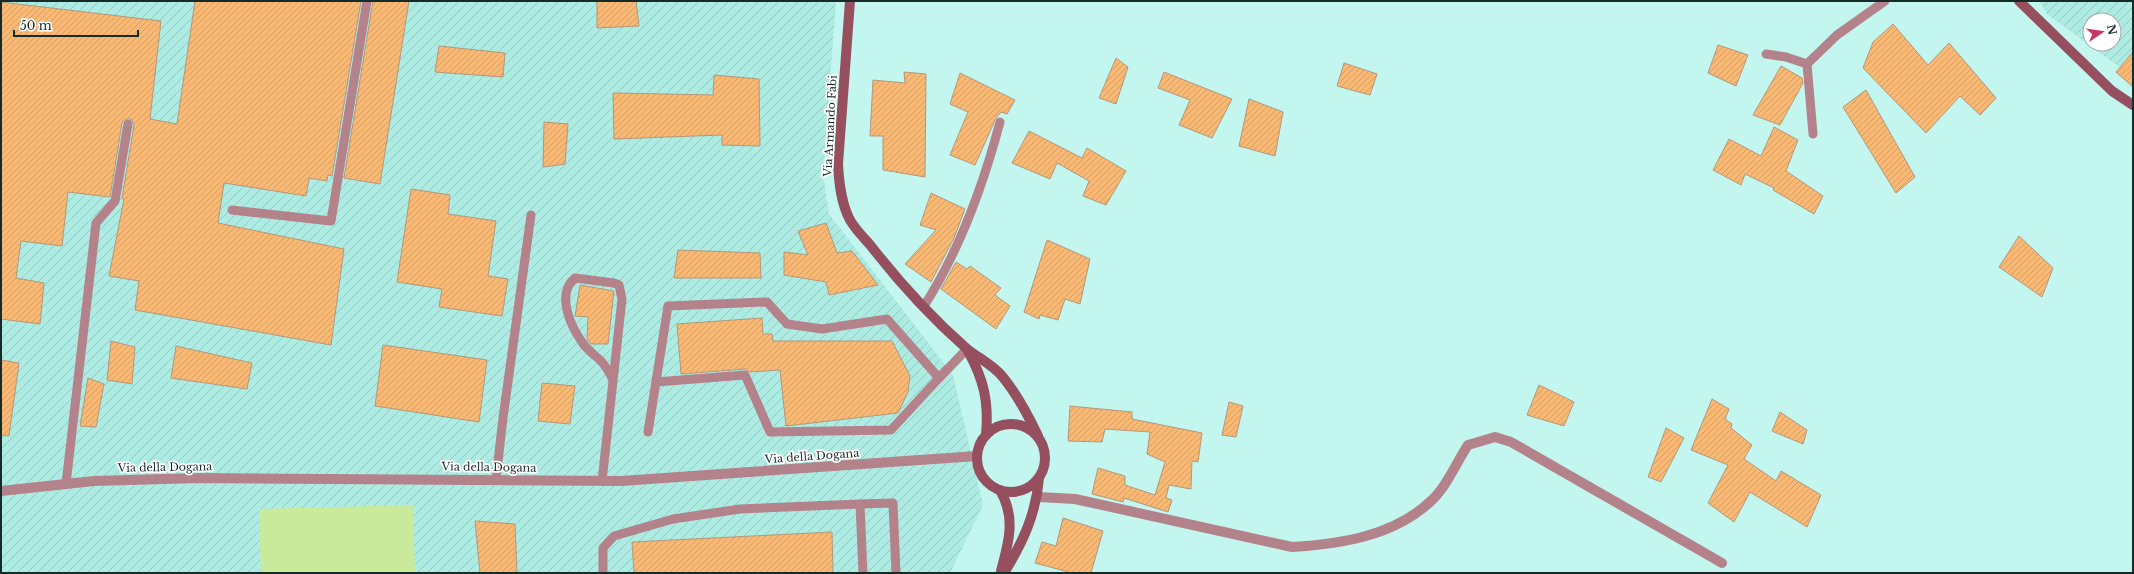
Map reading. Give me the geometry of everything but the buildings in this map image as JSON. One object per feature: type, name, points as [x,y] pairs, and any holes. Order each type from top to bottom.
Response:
[{"type":"street","name":"Via Armando Fabi","points":[[850,1],[838,164],[844,204],[850,221],[882,260],[924,306],[967,349]]},
{"type":"street","points":[[2019,1],[2112,91],[2133,105]]},
{"type":"street","points":[[967,349],[976,364],[986,395],[988,411],[986,435]]},
{"type":"street","points":[[967,349],[988,362],[1002,376],[1021,402],[1038,436],[1043,446],[1045,457],[1044,468],[1039,478],[1031,486],[1021,491],[1011,492],[1000,490],[990,485],[983,477],[978,467],[977,456],[980,444],[986,435],[995,428],[1012,424],[1029,429],[1038,436]]},
{"type":"street","points":[[1038,497],[1075,499],[1292,547],[1317,546],[1383,532],[1407,520],[1432,501],[1445,483],[1468,445],[1496,438],[1511,442],[1722,563]]},
{"type":"street","name":"Via della Dogana","points":[[1,491],[94,481],[200,478],[496,479],[602,481],[740,474],[977,456]]},
{"type":"street","points":[[1004,573],[1026,535],[1038,497],[1039,478]]},
{"type":"street","points":[[1000,490],[1006,501],[1010,524],[1009,542],[1001,573]]},
{"type":"lane","points":[[232,210],[331,221],[367,1]]},
{"type":"lane","points":[[1807,64],[1837,35],[1885,1]]},
{"type":"lane","points":[[1766,54],[1786,57],[1807,64]]},
{"type":"lane","points":[[1807,64],[1813,134]]},
{"type":"lane","points":[[924,306],[942,277],[970,213],[988,167],[1000,122]]},
{"type":"lane","points":[[66,484],[96,223],[115,201],[128,124]]},
{"type":"lane","points":[[496,479],[502,418],[531,215]]},
{"type":"lane","points":[[602,481],[613,380],[622,291],[619,285],[614,283],[575,278],[569,282],[566,290],[568,314],[573,329],[583,344],[603,363],[613,380]]},
{"type":"lane","points":[[648,432],[668,306],[767,302],[787,324],[822,329],[887,319],[939,378]]},
{"type":"lane","points":[[656,382],[745,375],[770,432],[891,430],[967,349]]},
{"type":"lane","points":[[603,573],[602,548],[614,536],[630,530],[673,519],[740,509],[893,502],[896,573]]},
{"type":"lane","points":[[860,504],[863,573]]},
{"type":"shaded area","points":[[1,1],[836,1],[823,175],[829,214],[953,375],[983,505],[950,573],[1,573]]},
{"type":"shaded area","points":[[2039,1],[2133,1],[2133,77],[2099,52],[2122,52],[2122,12],[2082,12],[2082,40],[2047,14]]},
{"type":"green space","points":[[413,505],[415,573],[261,573],[259,509]]}]
